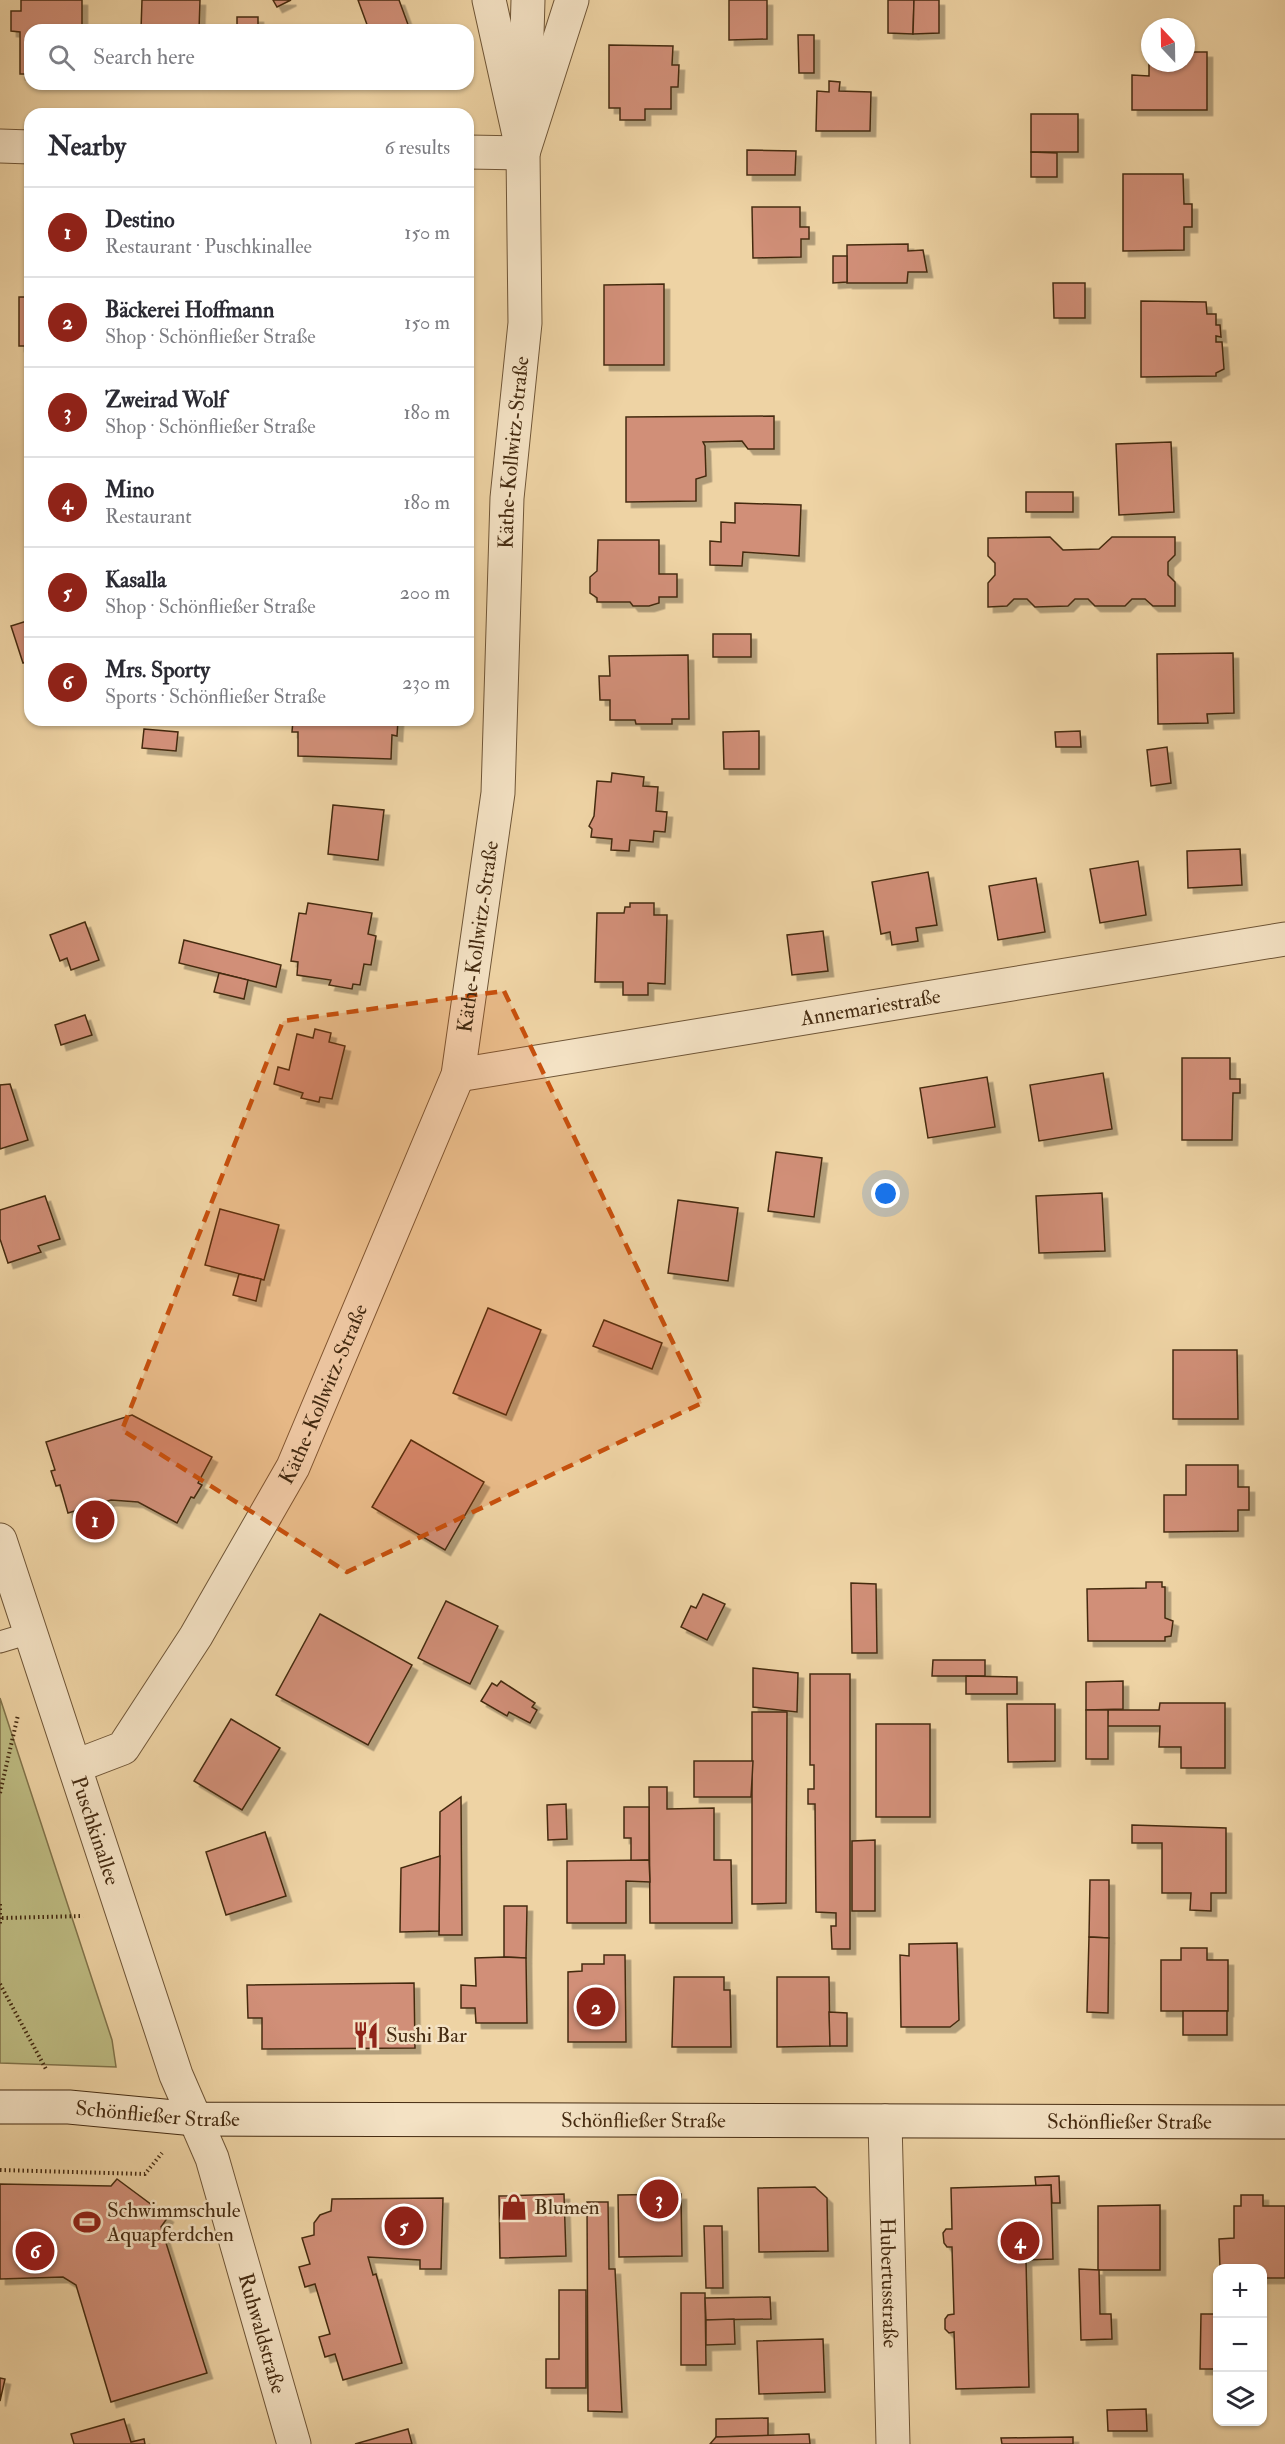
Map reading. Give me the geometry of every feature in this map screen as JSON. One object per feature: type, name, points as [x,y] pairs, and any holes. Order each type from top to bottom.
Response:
[{"type":"street","name":"Käthe-Kollwitz-Straße","points":[[76,1766],[123,1748],[196,1636],[293,1467],[458,1075],[498,793],[507,498],[525,323],[523,153],[489,0]]},
{"type":"street","points":[[523,153],[528,0]]},
{"type":"street","points":[[523,153],[572,0]]},
{"type":"street","points":[[0,146],[24,147]]},
{"type":"street","points":[[474,152],[523,153]]},
{"type":"street","name":"Annemariestraße","points":[[458,1075],[1285,939]]},
{"type":"street","name":"Puschkinallee","points":[[0,1540],[15,1638],[76,1766],[176,2075],[195,2119]]},
{"type":"street","name":"Schönfließer Straße","points":[[0,2107],[69,2108],[195,2119],[1285,2122]]},
{"type":"street","name":"Ruhwaldstraße","points":[[195,2119],[212,2158],[294,2444]]},
{"type":"street","name":"Hubertusstraße","points":[[885,2121],[893,2444]]},
{"type":"path","points":[[0,1793],[20,1709]]},
{"type":"path","points":[[0,1904],[2,1918],[0,1924]]},
{"type":"path","points":[[2,1918],[83,1916]]},
{"type":"path","points":[[0,1984],[53,2081]]},
{"type":"path","points":[[0,2170],[145,2174],[162,2153]]},
{"type":"highlighted area","points":[[504,991],[702,1403],[347,1572],[122,1430],[283,1021]]},
{"type":"shaded area","points":[[0,1698],[112,2040],[116,2067],[0,2063]]},
{"type":"building","points":[[21,0],[82,0],[82,24],[24,24],[24,74],[20,74],[20,32],[11,31],[11,11],[21,11]]},
{"type":"building","points":[[142,0],[200,0],[199,24],[141,24]]},
{"type":"building","points":[[273,0],[291,0],[277,7]]},
{"type":"building","points":[[358,0],[399,0],[408,24],[367,24]]},
{"type":"building","points":[[729,0],[767,0],[767,39],[729,40]]},
{"type":"building","points":[[888,0],[914,0],[913,34],[888,33]]},
{"type":"building","points":[[914,0],[939,0],[939,33],[913,34]]},
{"type":"building","points":[[237,17],[258,17],[258,24],[237,24]]},
{"type":"building","points":[[798,35],[814,35],[814,73],[799,73]]},
{"type":"building","points":[[609,45],[673,46],[672,65],[679,65],[678,87],[671,87],[671,109],[645,109],[645,120],[620,120],[620,108],[609,108]]},
{"type":"building","points":[[1195,52],[1207,52],[1207,110],[1132,110],[1132,75],[1149,76],[1149,72],[1195,72]]},
{"type":"building","points":[[829,81],[840,82],[839,91],[871,92],[870,131],[816,131],[817,91],[829,92]]},
{"type":"building","points":[[1031,114],[1078,114],[1078,152],[1031,152]]},
{"type":"building","points":[[747,150],[796,151],[795,175],[747,175]]},
{"type":"building","points":[[1031,152],[1057,153],[1057,177],[1031,177]]},
{"type":"building","points":[[1123,174],[1183,174],[1184,204],[1192,204],[1192,227],[1184,227],[1184,250],[1123,251]]},
{"type":"building","points":[[752,207],[800,207],[800,227],[809,227],[809,239],[801,239],[801,257],[753,258]]},
{"type":"building","points":[[908,244],[908,251],[923,250],[927,272],[908,272],[907,283],[847,283],[847,245]]},
{"type":"building","points":[[833,256],[847,256],[847,282],[833,283]]},
{"type":"building","points":[[1053,283],[1085,283],[1085,318],[1054,318]]},
{"type":"building","points":[[664,284],[664,365],[604,365],[604,285]]},
{"type":"building","points":[[19,297],[24,297],[24,346],[19,346]]},
{"type":"building","points":[[1141,301],[1206,302],[1207,314],[1216,314],[1216,325],[1220,325],[1221,337],[1216,336],[1216,342],[1222,342],[1224,369],[1216,373],[1216,376],[1141,377]]},
{"type":"building","points":[[774,416],[774,449],[748,449],[742,441],[703,442],[706,476],[696,479],[696,501],[626,502],[626,417]]},
{"type":"building","points":[[1171,442],[1174,512],[1119,515],[1116,444]]},
{"type":"building","points":[[1026,492],[1073,492],[1073,512],[1026,512]]},
{"type":"building","points":[[735,503],[801,505],[799,556],[743,552],[742,566],[710,565],[710,541],[721,542],[721,522],[735,523]]},
{"type":"building","points":[[1050,537],[1063,550],[1099,549],[1112,537],[1175,537],[1175,555],[1168,562],[1168,575],[1175,582],[1175,606],[1153,606],[1145,599],[1132,599],[1125,606],[1095,606],[1088,599],[1075,599],[1068,606],[1035,607],[1027,599],[1014,599],[1007,606],[988,607],[988,583],[995,575],[995,563],[988,556],[988,538]]},
{"type":"building","points":[[598,540],[659,540],[659,574],[677,574],[677,597],[659,597],[659,603],[649,606],[633,606],[630,602],[597,602],[597,598],[590,593],[590,577],[597,571]]},
{"type":"building","points":[[24,622],[24,663],[23,663],[11,626]]},
{"type":"building","points":[[713,634],[751,634],[751,657],[713,657]]},
{"type":"building","points":[[1233,653],[1234,713],[1207,714],[1208,723],[1158,724],[1157,654]]},
{"type":"building","points":[[688,655],[689,719],[672,719],[672,724],[636,724],[635,720],[610,720],[610,700],[600,700],[599,676],[610,676],[609,656]]},
{"type":"building","points":[[292,726],[398,726],[397,736],[392,735],[391,759],[298,756],[298,732],[292,732]]},
{"type":"building","points":[[144,729],[178,732],[176,751],[142,748]]},
{"type":"building","points":[[759,731],[759,769],[724,769],[723,732]]},
{"type":"building","points":[[1080,731],[1081,747],[1056,747],[1055,732]]},
{"type":"building","points":[[1167,747],[1171,783],[1151,786],[1147,750]]},
{"type":"building","points":[[612,773],[644,777],[643,786],[658,787],[656,811],[667,812],[665,832],[654,831],[653,842],[630,840],[629,851],[611,850],[612,839],[591,837],[592,829],[589,826],[594,816],[597,781],[611,782]]},
{"type":"building","points":[[333,805],[384,810],[378,860],[328,854]]},
{"type":"building","points":[[1240,849],[1242,885],[1188,888],[1187,851]]},
{"type":"building","points":[[1138,861],[1146,915],[1100,923],[1090,869]]},
{"type":"building","points":[[928,872],[937,925],[916,928],[918,941],[892,945],[890,932],[881,934],[872,882]]},
{"type":"building","points":[[1036,878],[1045,932],[998,940],[989,886]]},
{"type":"building","points":[[308,903],[372,913],[368,934],[376,936],[371,965],[364,964],[360,985],[353,984],[352,989],[329,985],[331,980],[297,975],[298,962],[291,961],[299,913],[306,914]]},
{"type":"building","points":[[630,903],[654,903],[654,915],[667,915],[665,984],[648,983],[648,995],[623,995],[623,982],[595,982],[597,913],[624,913],[625,907],[630,907]]},
{"type":"building","points":[[85,922],[99,960],[71,970],[67,958],[60,961],[50,935]]},
{"type":"building","points":[[823,931],[828,971],[792,975],[787,935]]},
{"type":"building","points":[[184,940],[281,965],[276,987],[179,963]]},
{"type":"building","points":[[219,973],[248,980],[244,999],[214,992]]},
{"type":"building","points":[[85,1015],[92,1035],[61,1045],[55,1025]]},
{"type":"building","points":[[315,1029],[331,1033],[329,1042],[345,1046],[332,1099],[320,1097],[319,1102],[301,1098],[303,1093],[274,1084],[278,1067],[289,1070],[297,1034],[313,1038]]},
{"type":"building","points":[[1182,1058],[1230,1058],[1230,1079],[1240,1079],[1240,1093],[1233,1093],[1232,1140],[1182,1140]]},
{"type":"building","points":[[1103,1073],[1112,1129],[1039,1141],[1030,1085]]},
{"type":"building","points":[[987,1077],[995,1127],[928,1138],[920,1088]]},
{"type":"building","points":[[10,1084],[28,1140],[0,1149],[0,1085]]},
{"type":"building","points":[[776,1152],[822,1158],[814,1217],[768,1211]]},
{"type":"building","points":[[1102,1193],[1105,1251],[1039,1253],[1036,1196]]},
{"type":"building","points":[[45,1196],[60,1239],[38,1246],[41,1252],[8,1263],[0,1239],[0,1210]]},
{"type":"building","points":[[678,1200],[738,1208],[728,1281],[668,1273]]},
{"type":"building","points":[[220,1209],[279,1225],[264,1280],[205,1265]]},
{"type":"building","points":[[239,1274],[261,1279],[256,1301],[233,1295]]},
{"type":"building","points":[[488,1308],[541,1330],[506,1415],[453,1393]]},
{"type":"building","points":[[604,1320],[662,1343],[652,1369],[593,1346]]},
{"type":"building","points":[[1173,1350],[1237,1350],[1238,1419],[1173,1419]]},
{"type":"building","points":[[132,1415],[212,1457],[198,1483],[202,1485],[194,1498],[191,1497],[177,1523],[138,1502],[111,1500],[68,1513],[60,1485],[56,1486],[51,1471],[55,1470],[46,1442]]},
{"type":"building","points":[[411,1440],[484,1482],[445,1550],[372,1507]]},
{"type":"building","points":[[1186,1465],[1238,1465],[1238,1487],[1249,1487],[1249,1510],[1238,1510],[1238,1531],[1164,1532],[1164,1495],[1186,1495]]},
{"type":"building","points":[[1146,1582],[1162,1582],[1162,1587],[1165,1587],[1165,1618],[1173,1621],[1171,1636],[1165,1637],[1165,1641],[1088,1641],[1087,1589],[1146,1588]]},
{"type":"building","points":[[851,1583],[876,1584],[877,1653],[852,1653]]},
{"type":"building","points":[[703,1594],[725,1604],[707,1640],[681,1627],[691,1606],[696,1608]]},
{"type":"building","points":[[446,1601],[498,1626],[470,1684],[418,1658]]},
{"type":"building","points":[[320,1614],[412,1665],[368,1745],[276,1695]]},
{"type":"building","points":[[933,1660],[985,1660],[985,1676],[932,1676]]},
{"type":"building","points":[[753,1668],[798,1673],[797,1712],[753,1707]]},
{"type":"building","points":[[810,1674],[850,1674],[850,1949],[832,1949],[831,1926],[836,1926],[836,1913],[816,1912],[815,1804],[808,1804],[808,1789],[814,1789],[814,1765],[810,1765]]},
{"type":"building","points":[[966,1676],[1017,1677],[1017,1694],[966,1694]]},
{"type":"building","points":[[501,1681],[535,1703],[532,1707],[537,1710],[530,1723],[509,1712],[507,1716],[481,1701],[492,1683],[497,1686]]},
{"type":"building","points":[[1123,1681],[1123,1709],[1086,1710],[1086,1682]]},
{"type":"building","points":[[1160,1703],[1225,1703],[1225,1768],[1181,1768],[1181,1747],[1159,1747],[1160,1726],[1107,1726],[1108,1710],[1159,1710]]},
{"type":"building","points":[[1007,1704],[1055,1704],[1055,1761],[1008,1762]]},
{"type":"building","points":[[1086,1710],[1108,1710],[1108,1759],[1086,1759]]},
{"type":"building","points":[[752,1712],[787,1712],[786,1903],[752,1904]]},
{"type":"building","points":[[231,1719],[280,1748],[242,1810],[194,1781]]},
{"type":"building","points":[[876,1724],[930,1724],[930,1817],[876,1817]]},
{"type":"building","points":[[694,1761],[753,1761],[751,1797],[694,1797]]},
{"type":"building","points":[[649,1787],[667,1787],[667,1809],[714,1808],[714,1860],[731,1860],[732,1923],[650,1923]]},
{"type":"building","points":[[461,1797],[462,1935],[439,1935],[440,1812]]},
{"type":"building","points":[[566,1804],[567,1839],[548,1840],[547,1805]]},
{"type":"building","points":[[624,1807],[649,1807],[649,1860],[631,1861],[631,1838],[624,1838]]},
{"type":"building","points":[[1132,1825],[1226,1828],[1226,1893],[1211,1893],[1211,1911],[1190,1910],[1191,1893],[1162,1893],[1162,1843],[1132,1843]]},
{"type":"building","points":[[265,1832],[286,1896],[226,1915],[206,1852]]},
{"type":"building","points":[[875,1840],[875,1911],[852,1911],[852,1841]]},
{"type":"building","points":[[440,1856],[439,1931],[400,1932],[401,1868]]},
{"type":"building","points":[[649,1860],[650,1882],[626,1881],[626,1923],[567,1923],[567,1861]]},
{"type":"building","points":[[1090,1880],[1109,1880],[1109,1938],[1089,1937]]},
{"type":"building","points":[[504,1906],[527,1906],[526,1958],[504,1957]]},
{"type":"building","points":[[1089,1937],[1109,1938],[1108,2013],[1087,2012]]},
{"type":"building","points":[[957,1943],[959,2020],[950,2027],[901,2027],[900,1955],[909,1956],[909,1944]]},
{"type":"building","points":[[1181,1948],[1207,1948],[1207,1960],[1228,1960],[1228,2011],[1161,2011],[1161,1960],[1181,1960]]},
{"type":"building","points":[[604,1955],[625,1955],[626,2042],[568,2042],[568,1972],[582,1971],[582,1964],[604,1964]]},
{"type":"building","points":[[475,1958],[526,1958],[527,2023],[476,2023],[475,2008],[461,2008],[461,1985],[476,1986]]},
{"type":"building","points":[[674,1977],[724,1977],[724,1990],[730,1990],[731,2047],[672,2047]]},
{"type":"building","points":[[777,1977],[829,1977],[830,2046],[777,2047]]},
{"type":"building","points":[[414,1983],[415,2048],[262,2049],[262,2018],[248,2018],[247,1985]]},
{"type":"building","points":[[1183,2011],[1227,2011],[1227,2035],[1183,2035]]},
{"type":"building","points":[[829,2012],[847,2013],[847,2046],[830,2046]]},
{"type":"building","points":[[1059,2176],[1060,2203],[1052,2203],[1051,2185],[1036,2186],[1035,2177]]},
{"type":"building","points":[[117,2179],[168,2217],[161,2227],[207,2373],[111,2402],[76,2285],[63,2277],[0,2279],[0,2184],[111,2186]]},
{"type":"building","points":[[1051,2185],[1053,2259],[1026,2260],[1029,2387],[956,2389],[954,2332],[949,2333],[945,2329],[945,2319],[948,2315],[954,2314],[952,2247],[947,2247],[944,2243],[943,2233],[946,2229],[952,2229],[951,2188]]},
{"type":"building","points":[[815,2187],[827,2198],[828,2251],[759,2252],[758,2188]]},
{"type":"building","points":[[564,2194],[566,2256],[500,2258],[499,2196]]},
{"type":"building","points":[[681,2194],[682,2256],[619,2257],[618,2195]]},
{"type":"building","points":[[1241,2195],[1263,2195],[1263,2206],[1285,2206],[1285,2278],[1267,2278],[1267,2264],[1220,2264],[1219,2239],[1234,2238],[1234,2206],[1241,2206]]},
{"type":"building","points":[[443,2198],[441,2269],[420,2269],[420,2260],[368,2257],[373,2275],[376,2274],[402,2363],[343,2380],[335,2354],[325,2357],[319,2337],[330,2334],[315,2284],[305,2287],[299,2267],[310,2264],[302,2238],[314,2235],[314,2223],[320,2215],[331,2211],[332,2199]]},
{"type":"building","points":[[587,2202],[608,2202],[609,2269],[615,2269],[622,2412],[588,2411]]},
{"type":"building","points":[[1160,2205],[1160,2270],[1098,2270],[1098,2206]]},
{"type":"building","points":[[704,2226],[722,2226],[723,2288],[706,2288]]},
{"type":"building","points":[[1079,2269],[1099,2270],[1100,2314],[1111,2314],[1112,2339],[1081,2340]]},
{"type":"building","points":[[559,2290],[586,2290],[586,2388],[546,2388],[546,2359],[559,2359]]},
{"type":"building","points":[[681,2293],[705,2293],[706,2365],[681,2365]]},
{"type":"building","points":[[770,2297],[771,2319],[706,2320],[705,2298]]},
{"type":"building","points":[[1201,2314],[1213,2314],[1213,2369],[1200,2369]]},
{"type":"building","points":[[734,2319],[735,2344],[706,2345],[706,2320]]},
{"type":"building","points":[[823,2339],[825,2392],[759,2394],[757,2341]]},
{"type":"building","points":[[0,2378],[5,2379],[0,2401]]},
{"type":"building","points":[[1146,2409],[1147,2431],[1108,2431],[1107,2410]]},
{"type":"building","points":[[768,2418],[768,2436],[716,2437],[716,2419]]},
{"type":"building","points":[[124,2419],[131,2442],[144,2439],[145,2444],[74,2444],[71,2434]]},
{"type":"building","points":[[408,2429],[412,2444],[355,2444]]},
{"type":"building","points":[[809,2434],[810,2444],[710,2444],[716,2437]]},
{"type":"building","points":[[1073,2437],[1073,2444],[1002,2444],[1001,2438]]},
{"type":"place","name":"Destino","points":[[95,1520]]},
{"type":"place","name":"Bäckerei Hoffmann","points":[[596,2007]]},
{"type":"place","name":"Sushi Bar","points":[[366,2035]]},
{"type":"place","name":"Zweirad Wolf","points":[[659,2199]]},
{"type":"place","name":"Blumen","points":[[514,2207]]},
{"type":"place","name":"Schwimmschule Aquapferdchen","points":[[87,2222]]},
{"type":"place","name":"Kasalla","points":[[404,2226]]},
{"type":"place","name":"Mino","points":[[1020,2241]]},
{"type":"place","name":"Mrs. Sporty","points":[[35,2251]]}]
